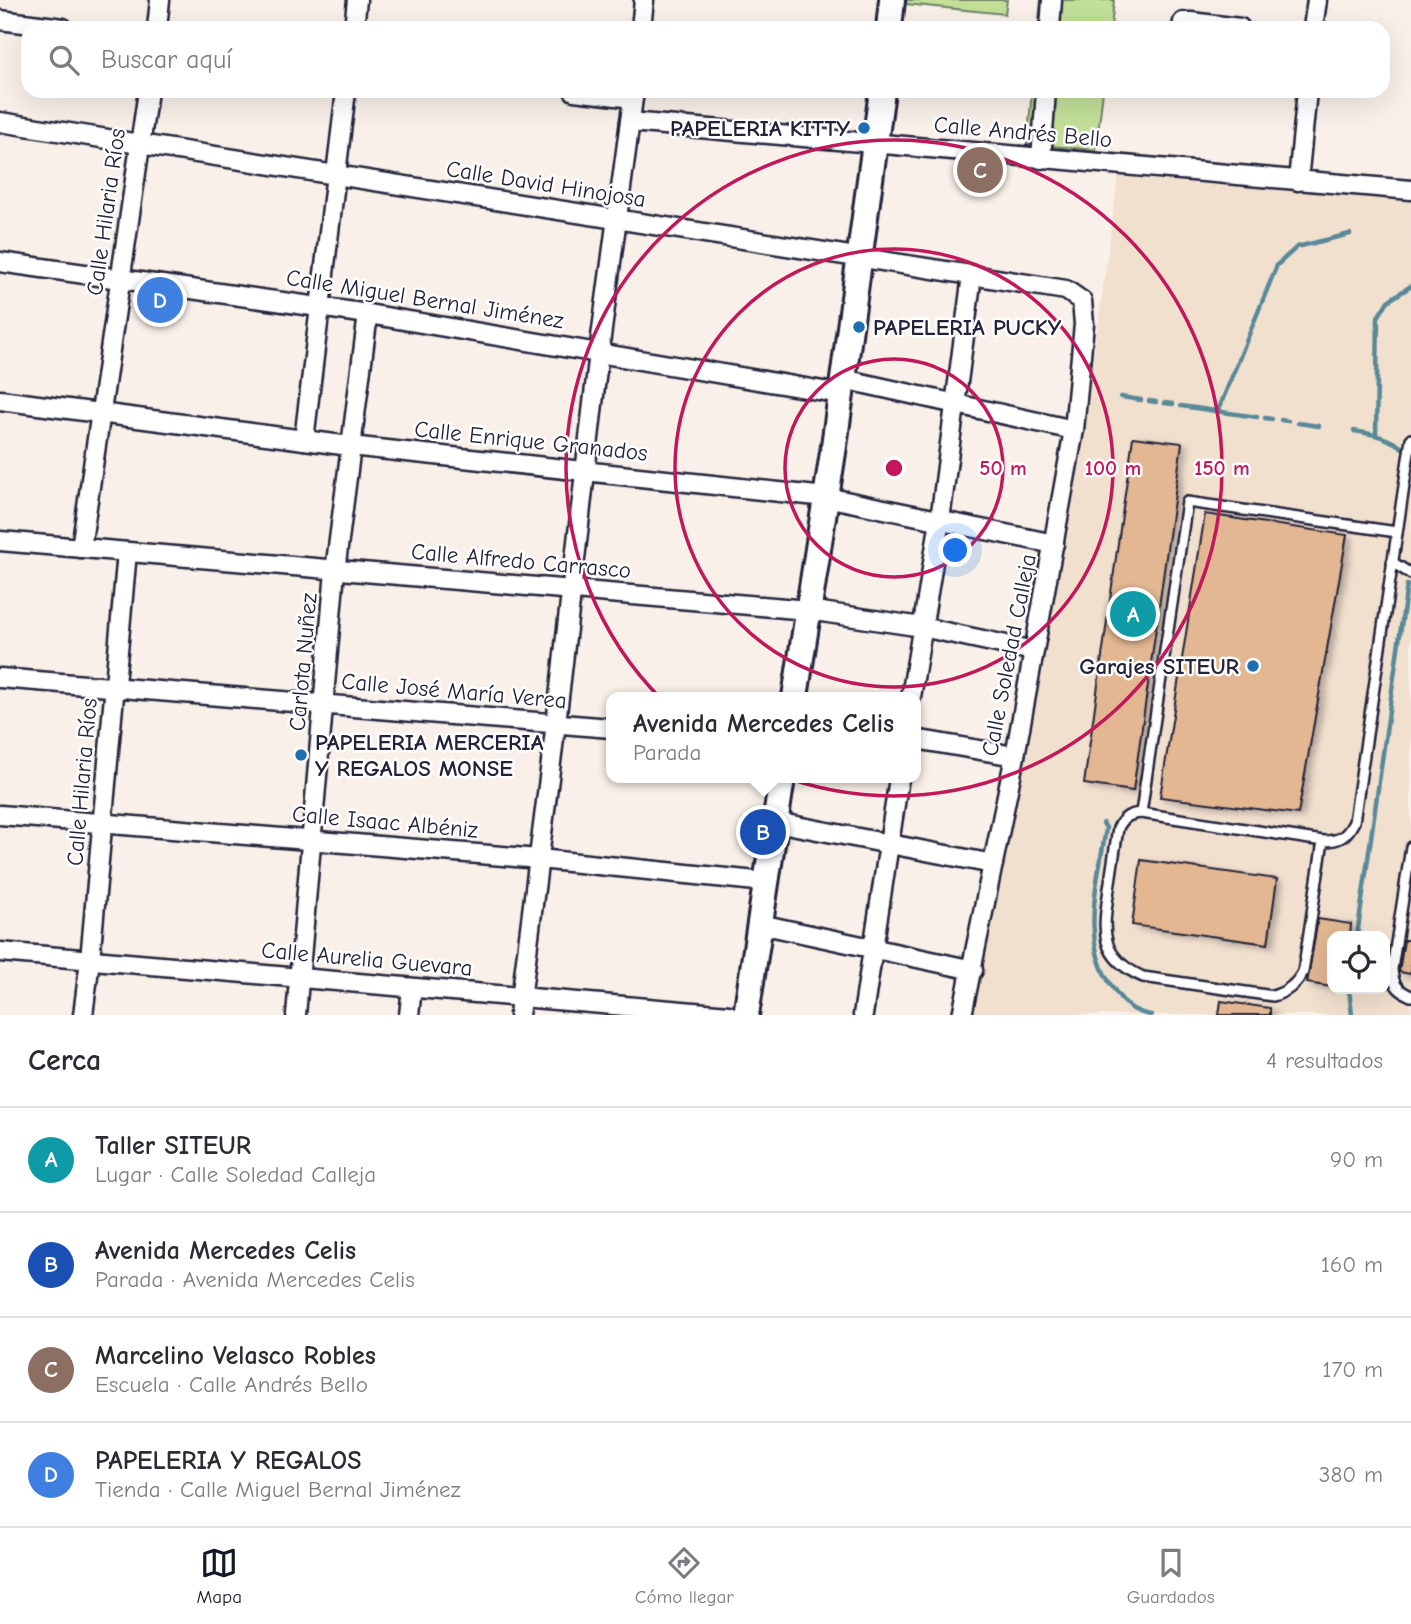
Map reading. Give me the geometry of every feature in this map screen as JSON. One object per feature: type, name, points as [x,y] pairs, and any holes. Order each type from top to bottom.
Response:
[{"type":"main road","points":[[890,21],[892,0]]},
{"type":"main road","points":[[796,692],[842,387],[881,98]]},
{"type":"main road","points":[[746,1015],[781,783]]},
{"type":"street","points":[[158,21],[160,0]]},
{"type":"street","points":[[355,21],[357,0]]},
{"type":"street","points":[[642,21],[644,0]]},
{"type":"street","points":[[1050,21],[1052,0]]},
{"type":"street","points":[[1314,21],[1317,0]]},
{"type":"street","points":[[0,20],[21,23]]},
{"type":"street","name":"Calle Hilaria Ríos","points":[[81,548],[147,98]]},
{"type":"street","points":[[304,440],[345,98]]},
{"type":"street","points":[[520,1006],[599,352],[634,98]]},
{"type":"street","points":[[1041,159],[1045,98]]},
{"type":"street","points":[[1298,181],[1306,98]]},
{"type":"street","name":"Calle Andrés Bello","points":[[630,121],[1411,190]]},
{"type":"street","name":"Calle David Hinojosa","points":[[0,122],[1066,290],[1082,301]]},
{"type":"street","name":"Calle Miguel Bernal Jiménez","points":[[0,262],[318,306],[599,352],[955,404],[1074,430]]},
{"type":"street","points":[[912,692],[940,520],[972,275]]},
{"type":"street","name":"Calle Soledad Calleja","points":[[962,1015],[1014,756],[1074,430],[1084,324],[1082,301]]},
{"type":"street","name":"Carlota Nuñez","points":[[296,1015],[335,571],[368,314]]},
{"type":"street","name":"Calle Enrique Granados","points":[[0,400],[350,446],[826,497],[1054,544]]},
{"type":"street","name":"Calle Alfredo Carrasco","points":[[0,541],[808,610],[922,627],[1034,650]]},
{"type":"street","name":"Calle Hilaria Ríos","points":[[83,1015],[127,552]]},
{"type":"street","name":"Calle José María Verea","points":[[0,678],[606,728]]},
{"type":"street","points":[[921,740],[1014,756]]},
{"type":"street","points":[[863,1015],[898,783]]},
{"type":"street","name":"Calle Isaac Albéniz","points":[[0,815],[539,859],[766,882]]},
{"type":"street","points":[[776,822],[993,864]]},
{"type":"street","points":[[760,924],[973,970]]},
{"type":"street","name":"Calle Aurelia Guevara","points":[[0,952],[412,988],[520,1006],[729,1015]]},
{"type":"street","points":[[409,1015],[412,988]]},
{"type":"lane","points":[[1323,841],[1303,972],[1290,989],[1273,996],[1143,977],[1127,970],[1107,946],[1104,927],[1118,828],[1122,820],[1130,814],[1141,813],[1323,841],[1337,841],[1347,834],[1353,822],[1411,439]]},
{"type":"lane","points":[[1141,813],[1187,502],[1397,532]]},
{"type":"lane","points":[[1392,562],[1411,574]]},
{"type":"lane","points":[[1411,847],[1392,969],[1393,980],[1399,990],[1411,996]]},
{"type":"shaded area","points":[[1118,177],[1411,201],[1411,1015],[964,1015],[988,939],[1076,485]]},
{"type":"green space","points":[[907,0],[1007,0],[1005,14],[906,4]]},
{"type":"green space","points":[[1041,0],[1114,0],[1112,21],[1039,21]]},
{"type":"green space","points":[[1031,98],[1102,98],[1096,150],[1027,144]]},
{"type":"building","points":[[1133,437],[1182,443],[1133,791],[1084,784]]},
{"type":"building","name":"Garajes SITEUR","points":[[1205,514],[1347,535],[1298,814],[1160,797]]},
{"type":"building","points":[[1141,860],[1277,879],[1268,944],[1132,925]]},
{"type":"building","points":[[1318,919],[1351,924],[1350,931],[1327,931],[1327,986],[1307,983]]},
{"type":"building","points":[[1404,940],[1411,940],[1411,974],[1399,972]]},
{"type":"building","points":[[1221,1001],[1270,1008],[1270,1015],[1219,1015]]},
{"type":"waterway","points":[[1218,411],[1277,265],[1297,247],[1350,234]]},
{"type":"waterway","points":[[1376,434],[1378,317],[1388,301],[1411,286]]},
{"type":"waterway","points":[[1121,397],[1141,400]]},
{"type":"waterway","points":[[1149,401],[1156,402]]},
{"type":"waterway","points":[[1164,403],[1173,404]]},
{"type":"waterway","points":[[1181,406],[1257,417]]},
{"type":"waterway","points":[[1265,418],[1272,419]]},
{"type":"waterway","points":[[1281,420],[1288,421]]},
{"type":"waterway","points":[[1298,423],[1319,426]]},
{"type":"waterway","points":[[1354,431],[1380,437],[1404,449]]},
{"type":"waterway","points":[[1358,931],[1407,585]]},
{"type":"waterway","points":[[1103,823],[1106,828],[1094,910],[1096,951],[1103,970],[1121,999],[1134,1009],[1151,1015]]},
{"type":"waterway","points":[[1350,994],[1352,1015]]},
{"type":"place","name":"PAPELERIA KITTY","points":[[864,128]]},
{"type":"place","name":"Marcelino Velasco Robles","points":[[980,170]]},
{"type":"place","name":"PAPELERIA Y REGALOS","points":[[160,300]]},
{"type":"place","name":"PAPELERIA PUCKY","points":[[859,327]]},
{"type":"place","name":"Taller SITEUR","points":[[1133,614]]},
{"type":"place","name":"Garajes SITEUR","points":[[1253,666]]},
{"type":"place","name":"PAPELERIA MERCERIA Y REGALOS MONSE","points":[[301,755]]},
{"type":"place","name":"Avenida Mercedes Celis","points":[[763,832]]}]
